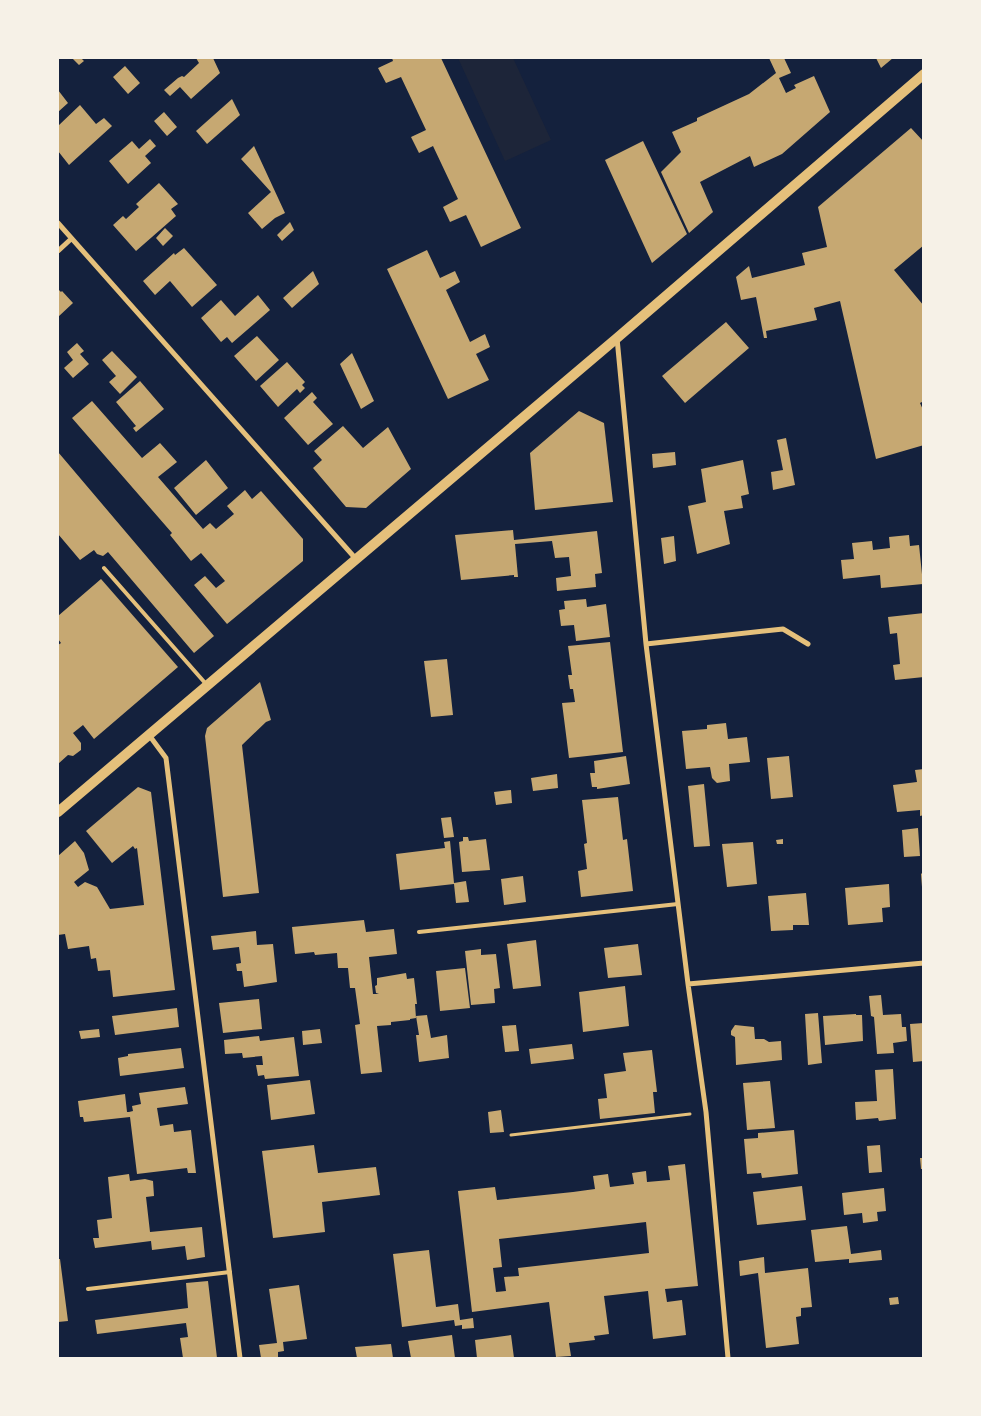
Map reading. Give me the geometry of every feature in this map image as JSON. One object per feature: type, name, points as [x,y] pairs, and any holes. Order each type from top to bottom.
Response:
[{"type":"main road","points":[[58,812],[617,338],[924,74]]},
{"type":"street","points":[[58,223],[356,559]]},
{"type":"street","points":[[58,251],[71,239]]},
{"type":"street","points":[[617,338],[646,644],[688,984],[706,1112],[728,1358]]},
{"type":"street","points":[[646,644],[783,629],[808,644]]},
{"type":"street","points":[[149,734],[166,758],[240,1358]]},
{"type":"street","points":[[688,984],[924,963]]},
{"type":"lane","points":[[104,568],[207,686]]},
{"type":"lane","points":[[419,932],[678,904]]},
{"type":"lane","points":[[88,1289],[230,1272]]},
{"type":"path","points":[[511,1135],[706,1112]]},
{"type":"shaded area","points":[[458,58],[513,58],[551,140],[505,161]]},
{"type":"building","points":[[72,58],[81,58],[84,61],[79,65]]},
{"type":"building","points":[[196,58],[213,58],[220,73],[191,99],[180,87],[170,96],[164,90],[178,78],[184,77],[199,63]]},
{"type":"building","points":[[392,58],[441,58],[521,228],[481,247],[466,215],[450,222],[443,207],[458,199],[433,146],[419,153],[411,137],[426,130],[401,77],[386,83],[378,68],[393,61]]},
{"type":"building","points":[[769,58],[784,58],[791,73],[779,78],[786,93],[796,88],[794,85],[814,76],[830,112],[782,154],[754,167],[750,156],[700,182],[713,212],[689,233],[661,172],[681,152],[672,132],[749,94],[776,73]]},
{"type":"building","points":[[876,58],[893,58],[881,68]]},
{"type":"building","points":[[125,66],[140,83],[128,94],[113,77]]},
{"type":"building","points":[[58,90],[68,103],[58,112]]},
{"type":"building","points":[[232,99],[240,115],[207,144],[196,131]]},
{"type":"building","points":[[80,105],[96,124],[104,118],[112,126],[69,165],[58,151],[58,126]]},
{"type":"building","points":[[164,112],[177,127],[167,136],[154,121]]},
{"type":"building","points":[[911,128],[924,142],[924,245],[894,270],[924,306],[924,401],[920,403],[924,412],[924,445],[876,459],[840,301],[814,308],[817,320],[766,331],[767,338],[764,338],[756,297],[741,300],[736,277],[749,266],[752,278],[805,265],[802,253],[827,247],[818,207]]},
{"type":"building","points":[[150,139],[156,146],[145,156],[151,163],[128,184],[109,161],[132,141],[139,149]]},
{"type":"building","points":[[643,141],[687,234],[652,263],[605,160]]},
{"type":"building","points":[[254,146],[285,213],[275,218],[262,229],[248,213],[271,192],[241,159]]},
{"type":"building","points":[[159,183],[178,204],[171,209],[176,216],[136,251],[113,225],[123,216],[126,219],[139,207],[136,204]]},
{"type":"building","points":[[290,222],[294,230],[282,241],[277,235]]},
{"type":"building","points":[[165,228],[173,236],[163,246],[156,238]]},
{"type":"building","points":[[184,248],[217,285],[192,307],[170,281],[155,295],[143,281],[174,253],[175,255]]},
{"type":"building","points":[[427,250],[440,278],[455,271],[460,282],[446,290],[470,342],[485,334],[490,347],[476,354],[489,380],[448,399],[387,269]]},
{"type":"building","points":[[313,271],[319,284],[292,308],[283,298]]},
{"type":"building","points":[[58,289],[73,303],[58,317]]},
{"type":"building","points":[[258,295],[270,310],[232,343],[227,337],[221,342],[201,318],[221,300],[235,316]]},
{"type":"building","points":[[726,322],[749,348],[685,403],[662,376]]},
{"type":"building","points":[[257,336],[279,360],[256,381],[234,356]]},
{"type":"building","points":[[77,343],[84,351],[80,354],[89,364],[73,378],[64,368],[73,360],[67,352]]},
{"type":"building","points":[[112,351],[137,377],[120,394],[109,382],[116,376],[102,360]]},
{"type":"building","points":[[352,353],[374,401],[361,409],[340,364]]},
{"type":"building","points":[[287,362],[305,382],[302,385],[305,388],[300,393],[297,389],[278,407],[260,386]]},
{"type":"building","points":[[140,381],[164,409],[136,432],[133,428],[136,426],[116,402]]},
{"type":"building","points":[[312,392],[317,398],[313,402],[333,424],[308,445],[284,418]]},
{"type":"building","points":[[92,401],[142,458],[160,443],[177,462],[158,477],[203,529],[210,523],[216,529],[234,514],[227,506],[245,490],[252,499],[261,491],[303,539],[303,561],[227,624],[194,585],[205,576],[216,588],[225,581],[201,553],[191,561],[170,535],[172,533],[72,418]]},
{"type":"building","points":[[579,411],[604,423],[613,502],[535,510],[530,453]]},
{"type":"building","points":[[343,426],[363,448],[388,427],[411,469],[366,508],[346,507],[313,468],[322,460],[314,451]]},
{"type":"building","points":[[786,438],[795,485],[773,490],[771,472],[783,470],[777,440]]},
{"type":"building","points":[[58,452],[214,636],[194,653],[108,552],[103,556],[97,554],[94,550],[80,560],[58,534]]},
{"type":"building","points":[[675,452],[676,465],[653,468],[652,454]]},
{"type":"building","points":[[206,460],[228,488],[196,515],[174,488]]},
{"type":"building","points":[[743,460],[749,494],[741,496],[743,508],[724,511],[730,544],[697,554],[688,506],[706,502],[701,469]]},
{"type":"building","points":[[513,530],[514,540],[597,531],[602,573],[595,574],[596,587],[557,591],[556,578],[571,576],[569,557],[555,558],[552,541],[515,544],[518,577],[514,577],[514,575],[461,580],[455,535]]},
{"type":"building","points":[[909,535],[910,546],[919,545],[923,584],[881,588],[880,575],[843,579],[841,560],[854,559],[852,543],[872,541],[873,550],[890,548],[889,537]]},
{"type":"building","points":[[674,536],[676,561],[664,564],[661,538]]},
{"type":"building","points":[[101,579],[178,667],[94,739],[83,725],[73,733],[81,743],[81,750],[73,756],[68,755],[58,764],[58,645],[61,643],[58,639],[58,616]]},
{"type":"building","points":[[586,599],[587,607],[606,604],[610,637],[576,641],[574,625],[561,626],[559,610],[565,609],[564,601]]},
{"type":"building","points":[[924,613],[924,677],[895,680],[893,665],[900,664],[897,633],[890,634],[888,617]]},
{"type":"building","points":[[610,642],[623,752],[569,758],[562,703],[575,702],[573,689],[570,689],[568,675],[572,675],[568,646]]},
{"type":"building","points":[[447,659],[453,715],[431,717],[424,661]]},
{"type":"building","points":[[260,682],[271,720],[266,722],[242,745],[259,893],[223,897],[205,736],[207,728]]},
{"type":"building","points":[[726,723],[728,739],[747,737],[750,762],[729,764],[730,781],[717,783],[712,778],[710,767],[686,769],[682,731],[707,729],[707,725]]},
{"type":"building","points":[[626,756],[630,784],[597,789],[597,787],[592,787],[590,773],[595,773],[594,761]]},
{"type":"building","points":[[789,756],[793,797],[771,799],[767,758]]},
{"type":"building","points":[[924,769],[924,815],[920,816],[920,810],[897,812],[893,785],[917,782],[915,770]]},
{"type":"building","points":[[557,774],[558,788],[533,791],[531,778]]},
{"type":"building","points":[[704,784],[710,846],[694,847],[688,786]]},
{"type":"building","points":[[138,787],[151,792],[175,990],[113,997],[110,970],[98,971],[96,958],[91,959],[89,946],[68,949],[65,934],[58,935],[58,856],[75,841],[84,853],[89,870],[74,882],[78,887],[85,882],[97,887],[110,909],[144,905],[137,848],[135,849],[133,846],[112,863],[86,831]]},
{"type":"building","points":[[511,790],[512,803],[496,805],[494,792]]},
{"type":"building","points":[[618,797],[623,840],[627,839],[633,891],[581,897],[578,871],[587,869],[584,844],[587,843],[582,800]]},
{"type":"building","points":[[451,817],[454,837],[444,838],[441,818]]},
{"type":"building","points":[[918,828],[920,856],[904,857],[902,830]]},
{"type":"building","points":[[463,837],[468,837],[469,841],[486,839],[490,870],[462,872],[459,842],[463,841]]},
{"type":"building","points":[[783,839],[783,844],[777,844],[776,840]]},
{"type":"building","points":[[450,841],[454,883],[466,881],[469,902],[456,903],[454,884],[400,890],[396,854],[445,848],[444,842]]},
{"type":"building","points":[[753,842],[757,884],[727,887],[722,844]]},
{"type":"building","points":[[924,871],[924,887],[922,887],[921,874]]},
{"type":"building","points":[[523,876],[526,902],[504,905],[501,879]]},
{"type":"building","points":[[889,884],[890,907],[882,908],[883,922],[848,925],[845,888]]},
{"type":"building","points":[[806,893],[809,925],[793,925],[793,930],[771,931],[768,896]]},
{"type":"building","points":[[364,920],[366,932],[394,929],[397,954],[369,957],[373,994],[379,994],[376,993],[375,986],[377,985],[377,978],[406,973],[407,979],[414,978],[417,1004],[415,1004],[416,1018],[391,1022],[391,1025],[377,1026],[382,1072],[361,1074],[355,1025],[360,1024],[355,988],[350,988],[348,968],[338,968],[337,953],[315,955],[314,952],[295,954],[292,927]]},
{"type":"building","points":[[256,931],[257,945],[273,944],[277,982],[244,987],[242,971],[237,971],[236,964],[241,963],[239,947],[213,950],[211,936]]},
{"type":"building","points":[[536,940],[541,986],[513,989],[507,944]]},
{"type":"building","points":[[638,944],[642,975],[608,978],[604,948]]},
{"type":"building","points":[[481,949],[481,955],[496,954],[500,988],[494,989],[495,1003],[471,1005],[465,951]]},
{"type":"building","points":[[465,968],[470,1008],[440,1011],[436,971]]},
{"type":"building","points":[[625,986],[629,1026],[583,1032],[579,992]]},
{"type":"building","points":[[881,995],[883,1015],[901,1014],[902,1027],[906,1027],[907,1041],[893,1043],[894,1053],[877,1054],[874,1017],[871,1016],[869,996]]},
{"type":"building","points":[[259,999],[262,1029],[223,1033],[219,1003]]},
{"type":"building","points":[[177,1008],[179,1027],[115,1035],[112,1016]]},
{"type":"building","points":[[818,1013],[822,1063],[808,1065],[805,1014]]},
{"type":"building","points":[[427,1015],[431,1038],[447,1035],[449,1058],[419,1062],[416,1035],[419,1035],[416,1016]]},
{"type":"building","points":[[862,1015],[863,1041],[825,1045],[823,1016]]},
{"type":"building","points":[[924,1023],[924,1061],[913,1062],[910,1024]]},
{"type":"building","points":[[516,1025],[519,1051],[505,1052],[502,1026]]},
{"type":"building","points":[[735,1025],[754,1027],[755,1039],[764,1039],[769,1042],[781,1041],[782,1060],[736,1065],[735,1037],[731,1035]]},
{"type":"building","points":[[99,1029],[100,1037],[81,1039],[79,1031]]},
{"type":"building","points":[[320,1029],[322,1043],[303,1045],[302,1031]]},
{"type":"building","points":[[259,1036],[260,1041],[294,1037],[299,1076],[265,1079],[264,1075],[258,1076],[256,1065],[263,1065],[262,1056],[243,1058],[242,1053],[225,1054],[224,1040]]},
{"type":"building","points":[[572,1044],[574,1059],[531,1064],[529,1049]]},
{"type":"building","points":[[181,1048],[184,1068],[120,1076],[118,1058],[128,1056],[128,1054]]},
{"type":"building","points":[[652,1050],[657,1092],[653,1092],[655,1113],[600,1119],[598,1099],[607,1098],[604,1074],[626,1071],[623,1053]]},
{"type":"building","points":[[893,1069],[896,1119],[879,1121],[878,1118],[856,1120],[855,1102],[877,1101],[875,1070]]},
{"type":"building","points":[[310,1080],[315,1114],[271,1120],[267,1085]]},
{"type":"building","points":[[770,1081],[775,1128],[747,1130],[743,1083]]},
{"type":"building","points":[[185,1087],[188,1104],[157,1108],[160,1126],[173,1124],[174,1132],[191,1130],[196,1173],[188,1173],[187,1168],[137,1174],[130,1117],[84,1122],[83,1117],[80,1117],[78,1101],[125,1094],[127,1112],[129,1112],[133,1111],[132,1106],[141,1104],[139,1093]]},
{"type":"building","points":[[501,1110],[504,1132],[490,1133],[488,1112]]},
{"type":"building","points":[[794,1130],[798,1174],[762,1178],[761,1173],[747,1174],[744,1139],[758,1138],[758,1133]]},
{"type":"building","points":[[314,1145],[318,1173],[376,1167],[380,1195],[322,1202],[325,1232],[273,1238],[262,1151]]},
{"type":"building","points":[[880,1145],[882,1172],[869,1173],[867,1146]]},
{"type":"building","points":[[920,1158],[924,1158],[924,1169],[921,1169]]},
{"type":"building","points":[[685,1164],[698,1286],[665,1289],[667,1302],[682,1300],[686,1335],[653,1339],[648,1291],[604,1296],[609,1334],[594,1336],[595,1340],[569,1343],[571,1356],[556,1357],[549,1302],[472,1312],[458,1191],[495,1187],[497,1200],[573,1192],[595,1189],[593,1176],[608,1174],[610,1187],[634,1184],[632,1173],[646,1171],[647,1182],[670,1180],[668,1166]],"holes":[[[646,1222],[649,1253],[518,1268],[519,1276],[504,1277],[506,1291],[496,1292],[493,1268],[502,1267],[499,1239]]]},
{"type":"building","points":[[129,1174],[130,1181],[145,1179],[153,1181],[154,1196],[146,1197],[150,1232],[202,1227],[205,1257],[187,1260],[185,1246],[152,1250],[151,1241],[95,1248],[93,1238],[99,1238],[97,1220],[112,1218],[108,1177]]},
{"type":"building","points":[[802,1186],[806,1220],[757,1225],[753,1192]]},
{"type":"building","points":[[884,1188],[886,1211],[877,1212],[878,1221],[863,1223],[862,1213],[844,1215],[842,1193]]},
{"type":"building","points":[[847,1226],[851,1254],[881,1250],[882,1260],[849,1263],[849,1259],[815,1262],[811,1230]]},
{"type":"building","points":[[429,1250],[436,1307],[458,1304],[460,1320],[473,1318],[474,1328],[462,1329],[462,1325],[455,1326],[454,1320],[402,1327],[393,1254]]},
{"type":"building","points":[[764,1257],[765,1273],[808,1268],[812,1307],[801,1308],[801,1316],[796,1317],[799,1344],[766,1348],[758,1273],[740,1276],[739,1261]]},
{"type":"building","points":[[58,1259],[60,1259],[68,1321],[58,1322]]},
{"type":"building","points":[[208,1281],[217,1358],[183,1358],[180,1338],[188,1337],[186,1323],[97,1334],[95,1320],[188,1308],[186,1283]]},
{"type":"building","points":[[299,1285],[307,1339],[283,1342],[284,1351],[278,1352],[278,1358],[261,1358],[259,1345],[277,1343],[269,1289]]},
{"type":"building","points":[[898,1297],[899,1304],[890,1305],[889,1298]]},
{"type":"building","points":[[452,1335],[455,1358],[411,1358],[408,1341]]},
{"type":"building","points":[[511,1335],[514,1358],[477,1358],[475,1340]]},
{"type":"building","points":[[391,1344],[393,1358],[357,1358],[355,1347]]}]
